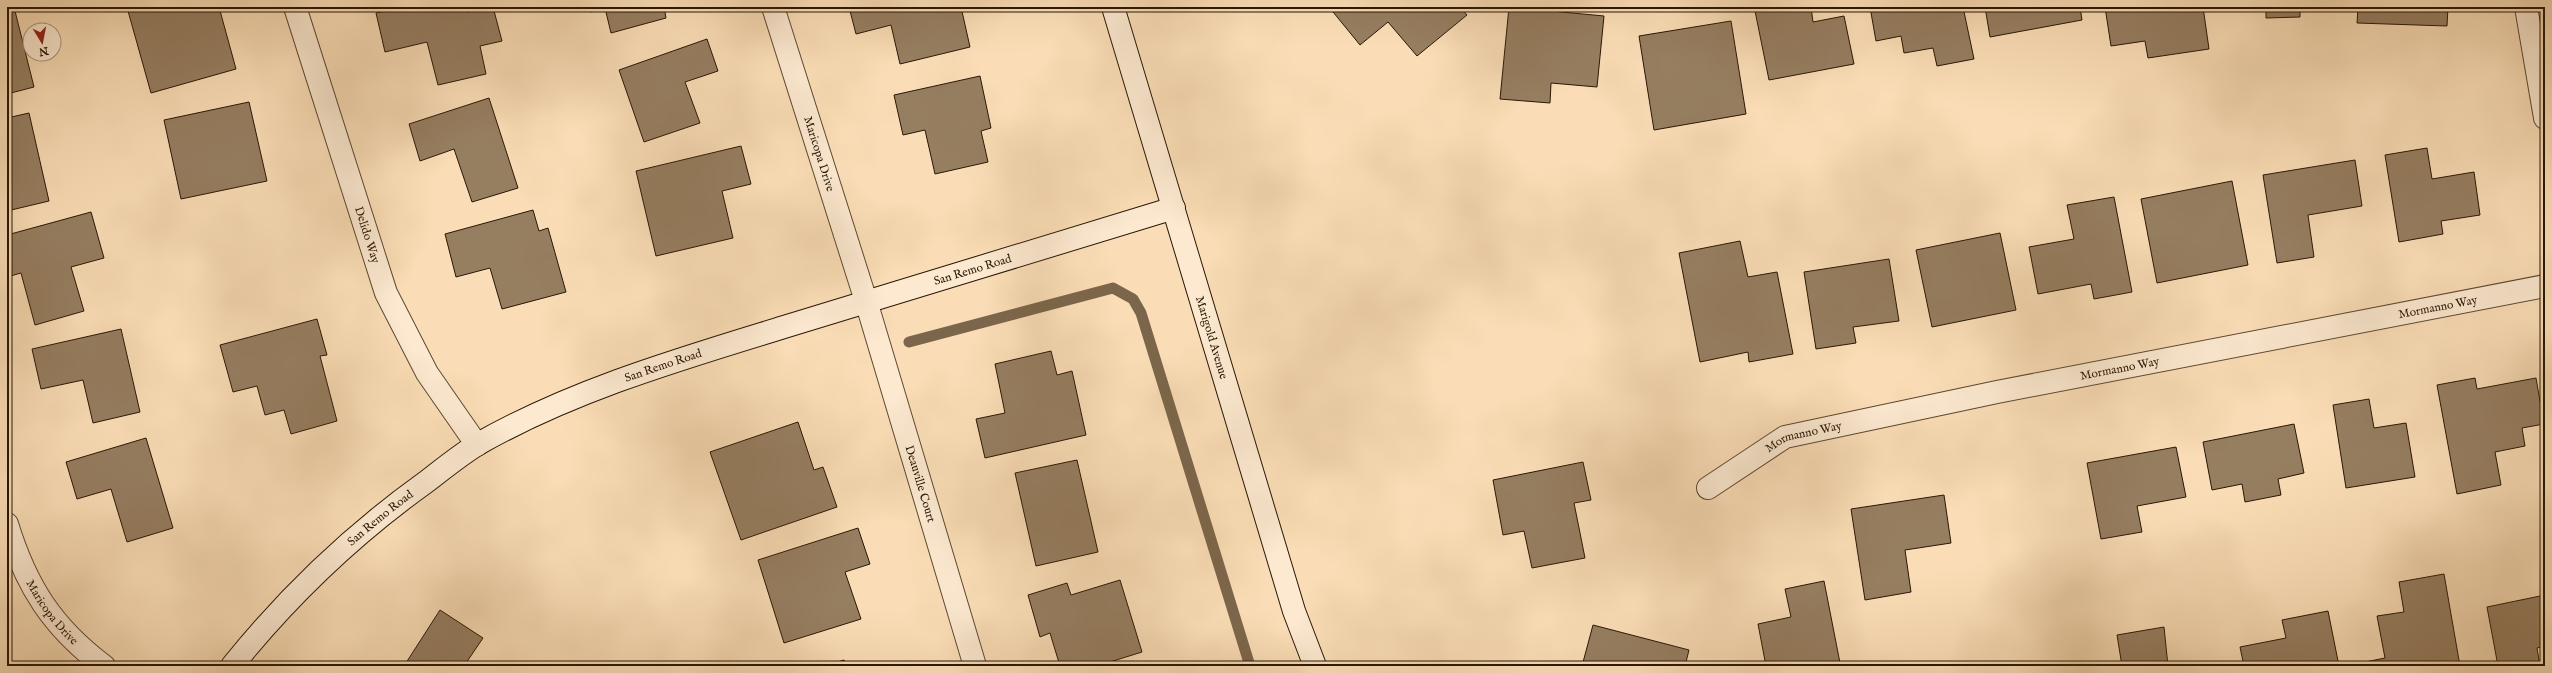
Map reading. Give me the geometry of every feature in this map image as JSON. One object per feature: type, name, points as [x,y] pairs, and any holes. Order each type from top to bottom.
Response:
[{"type":"street","name":"Delido Way","points":[[295,7],[386,293],[427,373],[476,445]]},
{"type":"street","name":"Maricopa Drive","points":[[772,7],[866,302]]},
{"type":"street","name":"Marigold Avenue","points":[[1113,7],[1294,611],[1315,666]]},
{"type":"street","points":[[2526,7],[2545,118]]},
{"type":"street","name":"San Remo Road","points":[[232,666],[290,598],[334,555],[373,520],[476,445],[527,419],[581,395],[658,368],[866,302],[1174,208]]},
{"type":"street","name":"Mormanno Way","points":[[1708,488],[1785,437],[1997,392],[2545,286]]},
{"type":"street","name":"Deauville Court","points":[[866,302],[975,666]]},
{"type":"street","name":"Maricopa Drive","points":[[7,524],[29,582],[43,607],[60,628],[104,666]]},
{"type":"building","points":[[7,7],[14,7],[22,39],[22,62],[28,62],[34,87],[7,94]]},
{"type":"building","points":[[142,7],[219,7],[236,69],[151,93],[128,11]]},
{"type":"building","points":[[402,7],[466,7],[467,12],[493,7],[502,41],[480,46],[486,74],[438,85],[427,42],[385,52],[376,13]]},
{"type":"building","points":[[589,7],[664,7],[666,18],[611,33],[605,8],[591,12]]},
{"type":"building","points":[[849,7],[961,7],[970,47],[900,64],[891,25],[856,34]]},
{"type":"building","points":[[1329,7],[1460,7],[1467,15],[1417,56],[1388,22],[1360,45]]},
{"type":"building","points":[[1509,7],[1604,16],[1597,87],[1551,83],[1550,103],[1500,99]]},
{"type":"building","points":[[1777,7],[1811,7],[1813,22],[1844,16],[1854,64],[1769,80],[1755,11]]},
{"type":"building","points":[[1870,7],[1963,7],[1974,59],[1937,66],[1933,48],[1904,53],[1901,36],[1876,41]]},
{"type":"building","points":[[1985,7],[2080,7],[2082,20],[1990,37]]},
{"type":"building","points":[[2105,7],[2203,7],[2209,49],[2148,58],[2145,41],[2111,46]]},
{"type":"building","points":[[2266,7],[2300,7],[2300,17],[2266,18]]},
{"type":"building","points":[[2358,7],[2448,7],[2447,26],[2357,23]]},
{"type":"building","points":[[1731,21],[1746,114],[1654,130],[1639,36]]},
{"type":"building","points":[[707,39],[718,71],[685,82],[700,123],[644,142],[619,70]]},
{"type":"building","points":[[980,76],[991,128],[981,131],[988,162],[935,174],[925,130],[903,135],[894,95]]},
{"type":"building","points":[[489,98],[518,188],[472,202],[454,149],[420,161],[409,124]]},
{"type":"building","points":[[249,102],[267,181],[181,199],[164,120]]},
{"type":"building","points":[[29,113],[49,201],[7,211],[7,118]]},
{"type":"building","points":[[741,146],[751,184],[722,191],[733,238],[656,256],[636,171]]},
{"type":"building","points":[[2427,148],[2432,179],[2474,172],[2480,215],[2441,221],[2443,234],[2399,242],[2385,155]]},
{"type":"building","points":[[2355,160],[2362,206],[2308,215],[2314,257],[2277,263],[2263,175]]},
{"type":"building","points":[[2232,181],[2248,265],[2157,283],[2141,199]]},
{"type":"building","points":[[2114,197],[2132,292],[2094,299],[2091,284],[2038,294],[2029,247],[2074,239],[2067,205]]},
{"type":"building","points":[[533,210],[539,231],[548,228],[566,292],[502,309],[490,268],[456,277],[445,234]]},
{"type":"building","points":[[91,212],[104,258],[71,267],[84,311],[35,325],[21,273],[7,277],[7,235]]},
{"type":"building","points":[[2000,233],[2016,310],[1932,327],[1916,250]]},
{"type":"building","points":[[1740,241],[1748,277],[1777,272],[1793,354],[1749,362],[1748,352],[1700,362],[1679,253]]},
{"type":"building","points":[[1889,259],[1899,321],[1853,327],[1856,343],[1816,349],[1804,272]]},
{"type":"building","points":[[317,319],[327,355],[320,356],[337,421],[291,434],[284,410],[265,415],[257,386],[233,392],[220,345]]},
{"type":"building","points":[[121,329],[140,412],[93,423],[83,380],[41,389],[32,349]]},
{"type":"building","points":[[1051,351],[1057,375],[1072,371],[1086,435],[985,458],[976,419],[1005,413],[995,364]]},
{"type":"building","points":[[2475,378],[2477,389],[2536,378],[2544,424],[2522,428],[2525,446],[2495,452],[2501,485],[2457,494],[2437,385]]},
{"type":"building","points":[[2369,399],[2374,428],[2406,423],[2415,477],[2346,488],[2333,405]]},
{"type":"building","points":[[798,422],[814,470],[823,467],[837,507],[741,540],[710,452]]},
{"type":"building","points":[[2294,424],[2304,473],[2278,479],[2281,495],[2245,502],[2242,484],[2212,490],[2203,442]]},
{"type":"building","points":[[146,438],[173,528],[127,542],[111,489],[77,499],[66,462]]},
{"type":"building","points":[[2176,447],[2186,497],[2137,506],[2142,532],[2101,539],[2087,463]]},
{"type":"building","points":[[1077,460],[1098,552],[1036,566],[1015,473]]},
{"type":"building","points":[[1583,462],[1591,500],[1574,503],[1585,558],[1532,568],[1524,531],[1503,535],[1493,480]]},
{"type":"building","points":[[1944,495],[1951,543],[1905,550],[1911,592],[1865,600],[1851,509]]},
{"type":"building","points":[[858,528],[870,564],[845,572],[861,619],[784,643],[758,560]]},
{"type":"building","points":[[2444,574],[2460,666],[2365,666],[2365,662],[2385,658],[2377,616],[2404,612],[2399,582]]},
{"type":"building","points":[[1120,580],[1142,652],[1097,666],[1060,666],[1050,633],[1040,637],[1028,595],[1067,583],[1071,595]]},
{"type":"building","points":[[1824,581],[1840,663],[1825,666],[1766,666],[1758,624],[1791,617],[1785,589]]},
{"type":"building","points":[[2545,595],[2545,646],[2537,648],[2540,666],[2498,666],[2487,607]]},
{"type":"building","points":[[440,610],[483,638],[464,666],[404,666]]},
{"type":"building","points":[[2328,611],[2339,666],[2244,666],[2240,647],[2286,638],[2282,620]]},
{"type":"building","points":[[1593,625],[1689,650],[1685,666],[1582,666]]},
{"type":"building","points":[[2164,627],[2168,666],[2122,666],[2117,635]]},
{"type":"building","points":[[844,660],[846,666],[824,666]]},
{"type":"waterway","points":[[909,342],[1113,288],[1133,299],[1141,313],[1250,666]]}]
